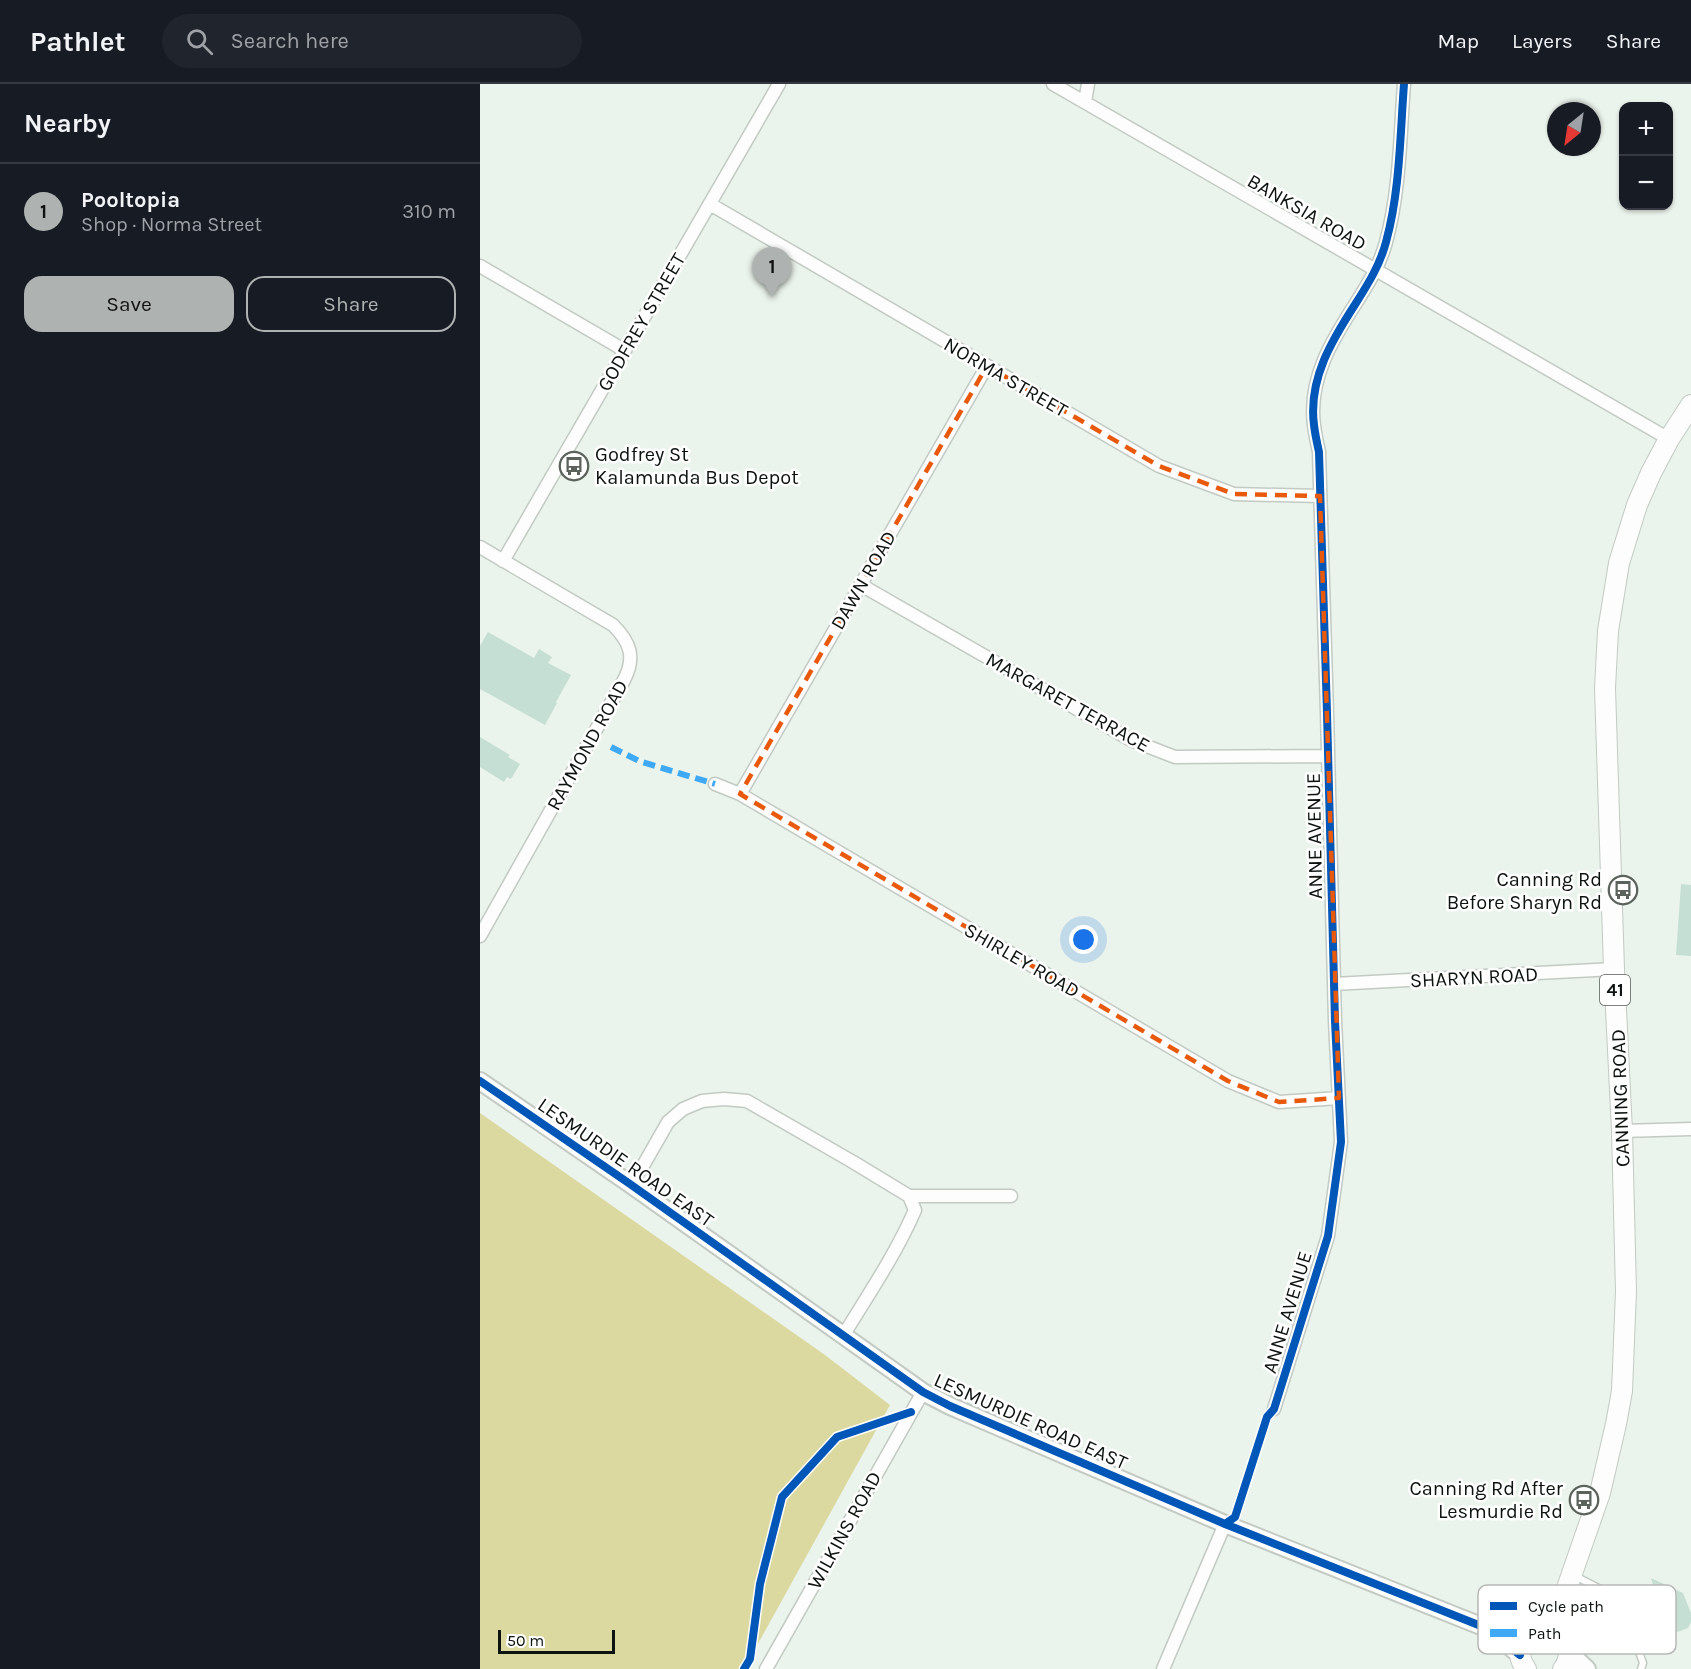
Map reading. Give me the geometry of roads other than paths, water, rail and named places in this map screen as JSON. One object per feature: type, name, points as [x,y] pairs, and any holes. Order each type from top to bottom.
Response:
[{"type":"main road","name":"CANNING ROAD","points":[[1570,1585],[1600,1493],[1622,1391],[1626,1291],[1605,688],[1608,631],[1613,590],[1625,539],[1646,484],[1669,439],[1691,405]]},
{"type":"main road","name":"CANNING ROAD","points":[[1566,1585],[1570,1580]]},
{"type":"street","name":"GODFREY STREET","points":[[504,561],[779,84]]},
{"type":"street","name":"BANKSIA ROAD","points":[[1053,84],[1669,439]]},
{"type":"street","points":[[1085,102],[1088,84]]},
{"type":"street","name":"ANNE AVENUE","points":[[1274,1409],[1328,1236],[1341,1142],[1334,984],[1319,452],[1313,423],[1316,383],[1321,365],[1376,270],[1386,242],[1394,199],[1404,84]]},
{"type":"street","name":"NORMA STREET","points":[[710,204],[1158,466],[1234,494],[1320,496]]},
{"type":"street","points":[[480,266],[624,350]]},
{"type":"street","name":"DAWN ROAD","points":[[740,794],[987,366]]},
{"type":"street","name":"RAYMOND ROAD","points":[[480,548],[613,625],[624,638],[630,653],[630,665],[619,690],[480,936]]},
{"type":"street","name":"MARGARET TERRACE","points":[[861,585],[1131,740],[1175,757],[1328,756]]},
{"type":"street","name":"SHIRLEY ROAD","points":[[715,784],[740,794],[1228,1081],[1279,1102],[1339,1098]]},
{"type":"street","name":"SHARYN ROAD","points":[[1334,984],[1614,969]]},
{"type":"street","name":"LESMURDIE ROAD EAST","points":[[480,1081],[630,1184],[923,1392],[950,1406],[1225,1524],[1478,1625]]},
{"type":"street","points":[[630,1184],[668,1122],[684,1108],[702,1101],[724,1099],[747,1101],[909,1196],[1011,1196]]},
{"type":"street","points":[[1622,1131],[1691,1129]]},
{"type":"street","points":[[843,1336],[908,1226],[915,1210],[909,1196]]},
{"type":"street","name":"WILKINS ROAD","points":[[766,1669],[923,1392]]},
{"type":"street","points":[[1163,1669],[1225,1524]]},
{"type":"street","name":"LESMURDIE ROAD EAST","points":[[1513,1654],[1524,1665]]},
{"type":"street","points":[[1568,1654],[1587,1669]]},
{"type":"lane","points":[[1570,1580],[1583,1585]]},
{"type":"lane","points":[[1640,1654],[1643,1663],[1641,1669]]},
{"type":"place","name":"Pooltopia","points":[[772,297]]},
{"type":"place","name":"Godfrey St Kalamunda Bus Depot","points":[[574,466]]},
{"type":"place","name":"Canning Rd Before Sharyn Rd","points":[[1623,890]]},
{"type":"place","name":"Canning Rd After Lesmurdie Rd","points":[[1584,1500]]}]
